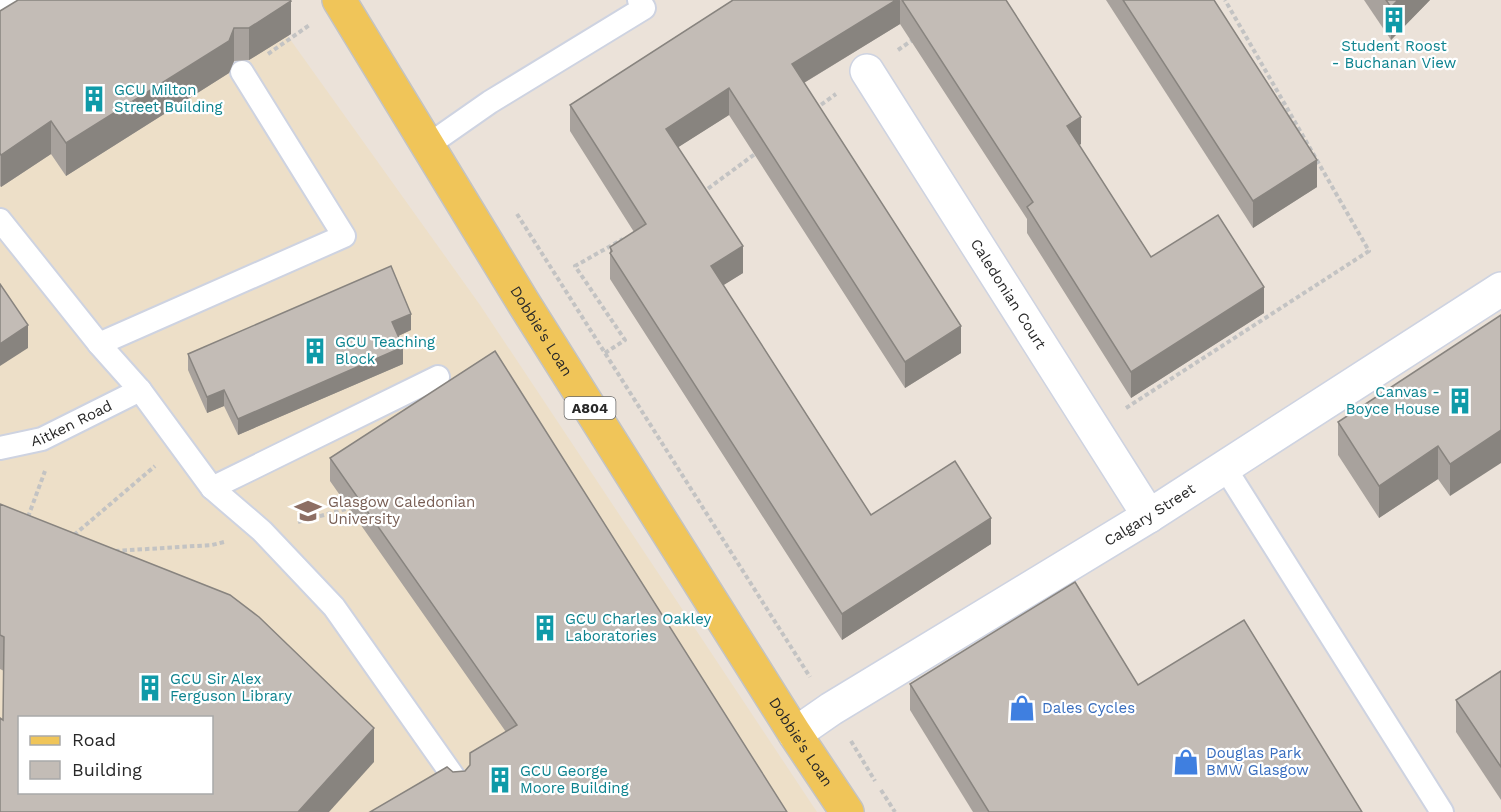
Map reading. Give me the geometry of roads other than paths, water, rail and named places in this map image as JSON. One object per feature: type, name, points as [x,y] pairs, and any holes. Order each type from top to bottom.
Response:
[{"type":"main road","name":"Dobbie's Loan","points":[[340,2],[570,376],[795,734],[847,812]]},
{"type":"street","points":[[0,3],[4,0]]},
{"type":"street","name":"Caledonian Court","points":[[867,71],[1149,516]]},
{"type":"street","name":"Calgary Street","points":[[795,734],[831,709],[1149,516],[1501,289]]},
{"type":"lane","points":[[427,146],[490,102],[644,8],[639,0]]},
{"type":"lane","points":[[99,344],[344,236],[242,72]]},
{"type":"lane","points":[[0,220],[99,344],[140,390],[213,488],[261,531],[334,606],[458,783]]},
{"type":"lane","points":[[213,488],[438,377]]},
{"type":"lane","name":"Aitken Road","points":[[0,448],[42,440],[140,390]]},
{"type":"lane","points":[[1225,468],[1442,812]]},
{"type":"place","name":"Student Roost - Buchanan View","points":[[1394,20]]},
{"type":"place","name":"GCU Milton Street Building","points":[[94,99]]},
{"type":"place","name":"GCU Teaching Block","points":[[315,351]]},
{"type":"place","name":"Canvas - Boyce House","points":[[1460,401]]},
{"type":"place","name":"Glasgow Caledonian University","points":[[308,511]]},
{"type":"place","name":"GCU Charles Oakley Laboratories","points":[[545,628]]},
{"type":"place","name":"GCU Sir Alex Ferguson Library","points":[[150,688]]},
{"type":"place","name":"Dales Cycles","points":[[1022,708]]},
{"type":"place","name":"Douglas Park BMW Glasgow","points":[[1186,762]]},
{"type":"place","name":"GCU George Moore Building","points":[[500,780]]}]
